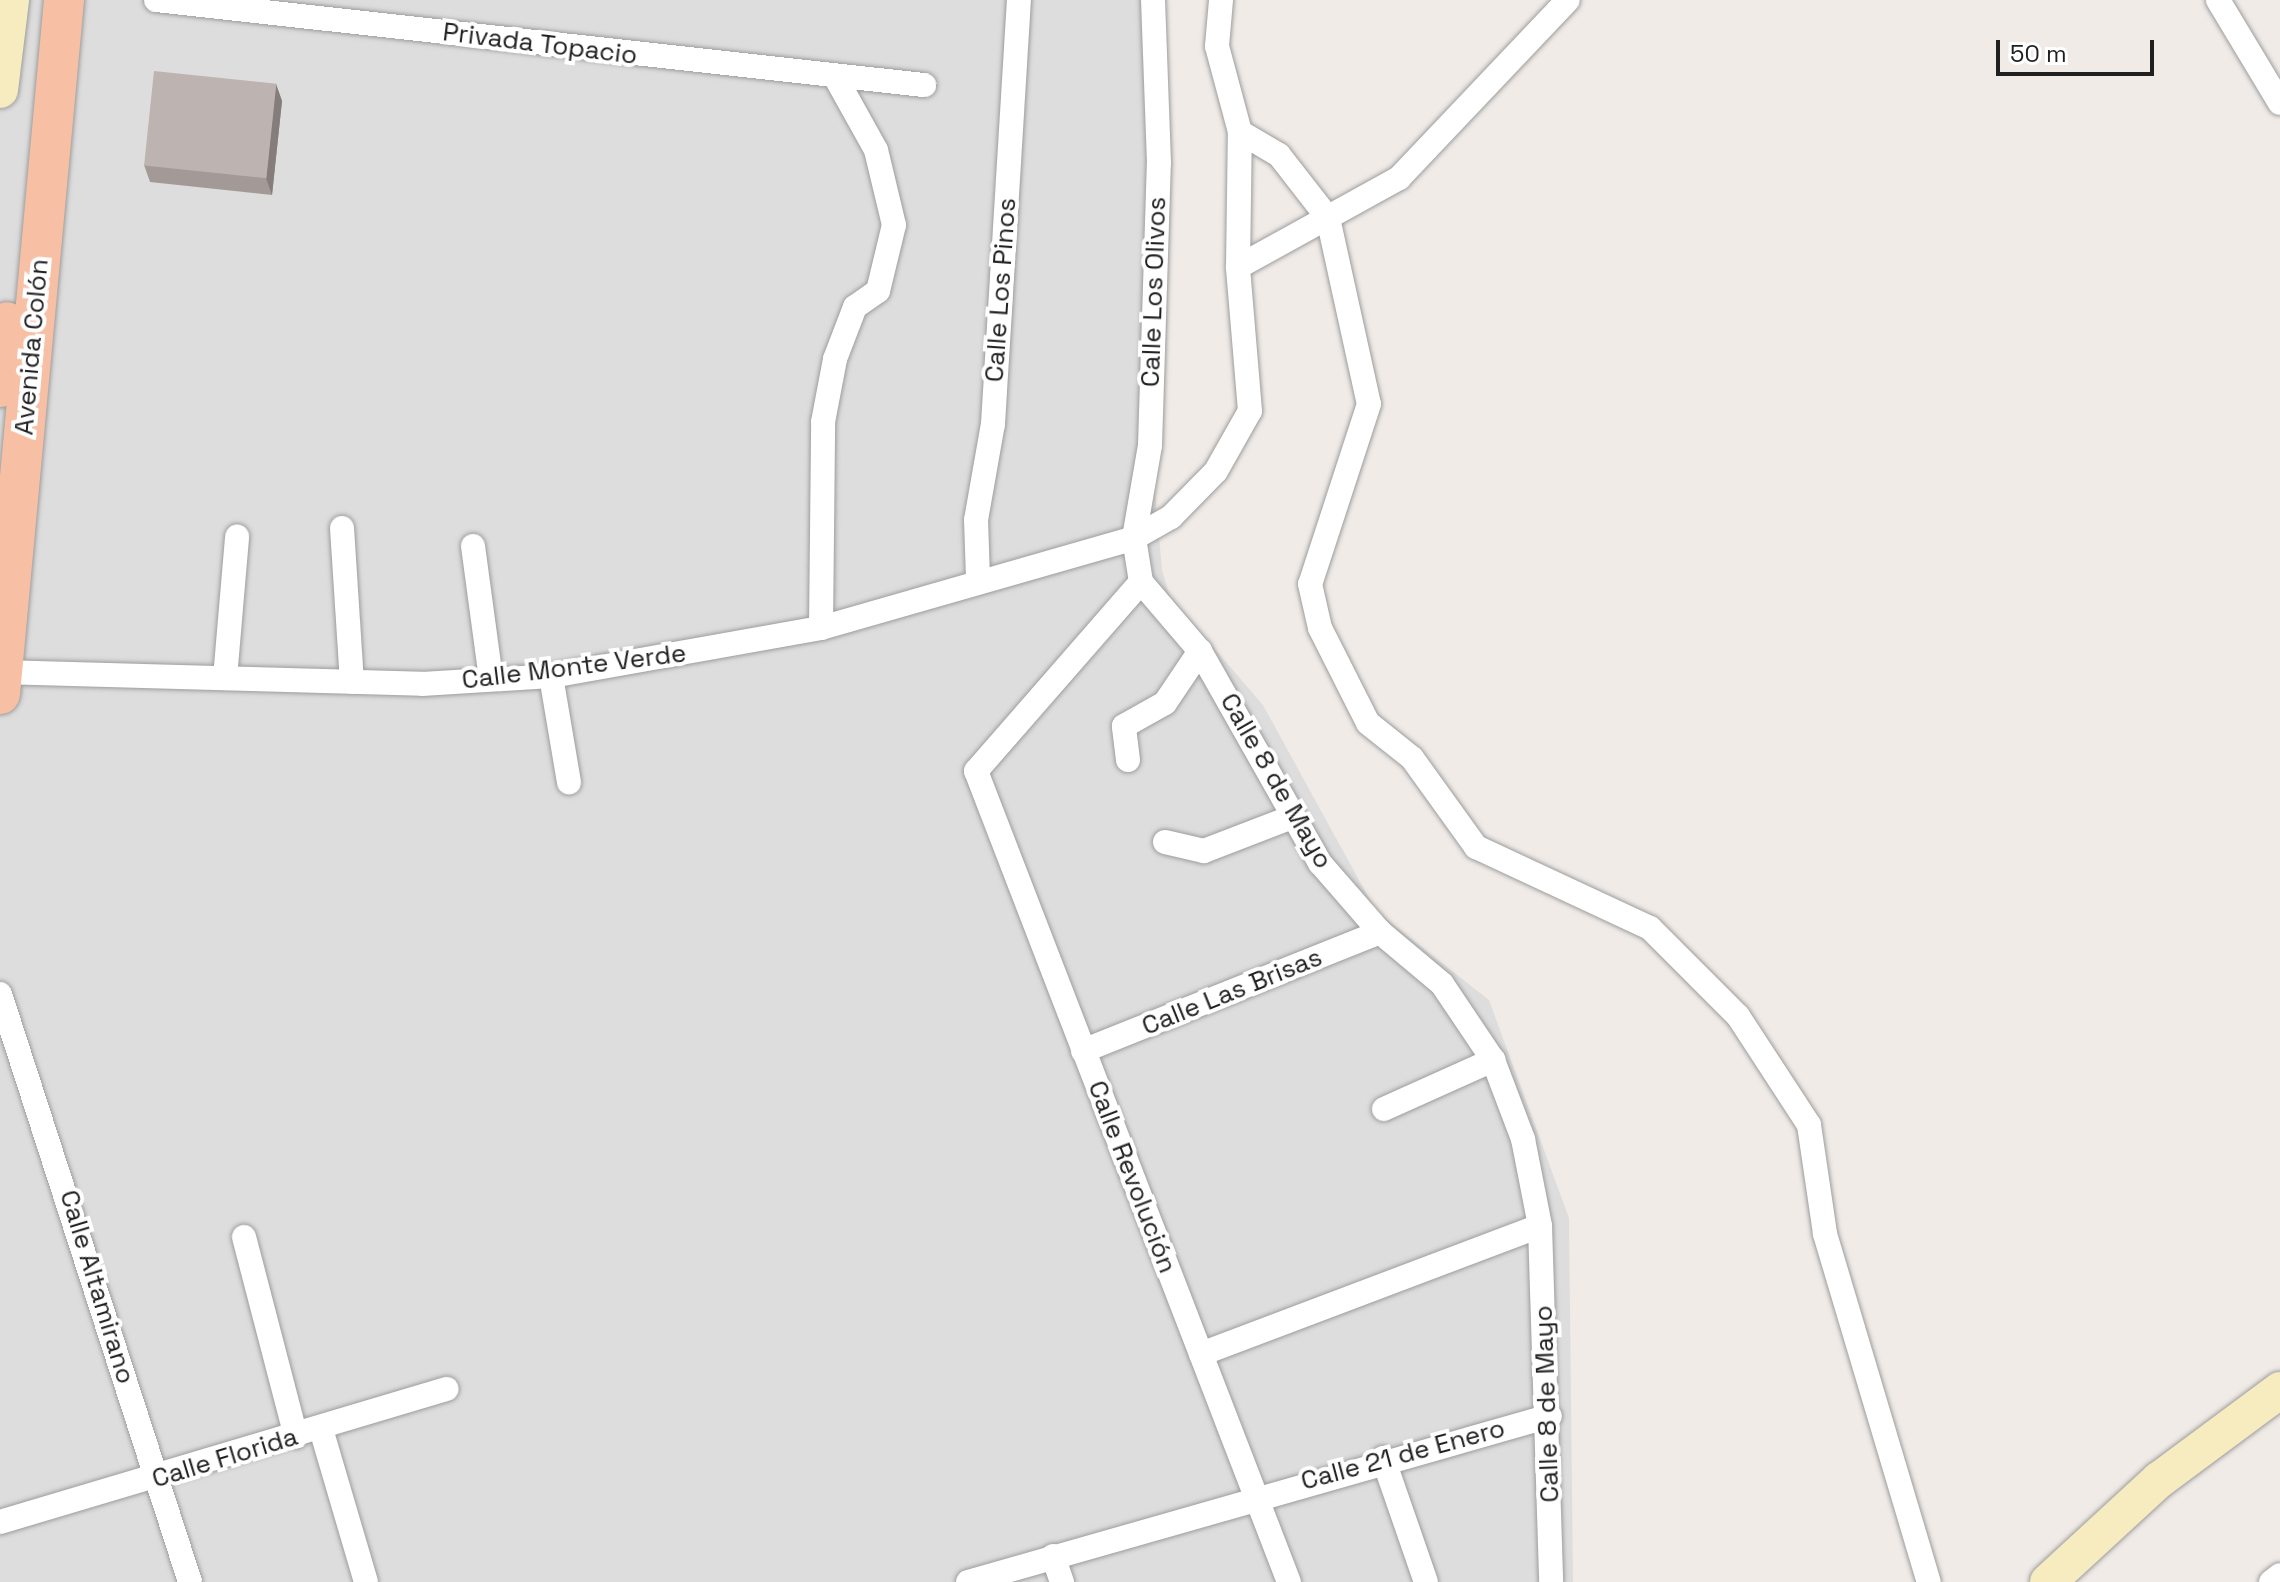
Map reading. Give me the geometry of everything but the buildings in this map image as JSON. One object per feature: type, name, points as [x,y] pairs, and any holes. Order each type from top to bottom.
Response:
[{"type":"main road","name":"Avenida Colón","points":[[0,387],[43,0]]},
{"type":"main road","name":"Avenida Colón","points":[[1,680],[64,0]]},
{"type":"street","points":[[0,90],[11,0]]},
{"type":"street","name":"Privada Topacio","points":[[156,0],[836,78],[924,85]]},
{"type":"street","name":"Calle Los Pinos","points":[[978,579],[976,520],[993,424],[1019,0]]},
{"type":"street","name":"Calle Los Olivos","points":[[1141,582],[1134,538],[1150,445],[1159,163],[1153,0]]},
{"type":"street","name":"Calle Monte Verde","points":[[1,680],[225,678],[352,682],[551,676],[821,628],[978,579],[1134,538],[1171,517],[1216,471],[1250,411],[1238,267],[1240,132],[1217,46],[1221,0]]},
{"type":"street","points":[[1238,267],[1399,178],[1568,0]]},
{"type":"street","points":[[2218,0],[2280,103]]},
{"type":"street","points":[[821,628],[826,406],[835,359],[855,307],[878,291],[894,225],[876,150],[836,78]]},
{"type":"street","points":[[1240,132],[1279,155],[1328,218],[1369,404],[1310,584],[1320,628],[1368,723],[1412,758],[1476,847],[1650,928],[1738,1016],[1809,1125],[1825,1234],[1929,1582]]},
{"type":"street","points":[[342,528],[352,682]]},
{"type":"street","points":[[225,678],[237,537]]},
{"type":"street","points":[[473,546],[491,679]]},
{"type":"street","name":"Calle 8 de Mayo","points":[[1141,582],[1200,651],[1320,863],[1380,932],[1442,984],[1493,1060],[1523,1139],[1540,1226],[1550,1416],[1551,1582]]},
{"type":"street","name":"Calle Revolución","points":[[1141,582],[976,771],[1289,1582]]},
{"type":"street","points":[[1128,760],[1124,726],[1165,703],[1200,651]]},
{"type":"street","points":[[551,676],[569,782]]},
{"type":"street","points":[[1165,842],[1204,851],[1292,817]]},
{"type":"street","name":"Calle Las Brisas","points":[[1083,1051],[1380,932]]},
{"type":"street","name":"Calle Altamirano","points":[[0,994],[190,1582]]},
{"type":"street","points":[[1384,1109],[1493,1060]]},
{"type":"street","points":[[1201,1354],[1540,1226]]},
{"type":"street","points":[[244,1237],[296,1436]]},
{"type":"street","name":"Calle Florida","points":[[0,1522],[157,1479],[447,1389]]},
{"type":"street","points":[[2048,1582],[2159,1480],[2280,1390]]},
{"type":"street","name":"Calle 21 de Enero","points":[[968,1582],[1383,1458],[1550,1416]]},
{"type":"street","points":[[321,1429],[366,1582]]},
{"type":"street","points":[[1383,1458],[1426,1582]]},
{"type":"street","points":[[1053,1556],[1062,1582]]},
{"type":"street","points":[[2271,1582],[2280,1575]]},
{"type":"shaded area","points":[[0,0],[1157,0],[1148,410],[1162,570],[1170,597],[1263,705],[1376,911],[1489,1000],[1569,1218],[1573,1582],[0,1582]]}]
